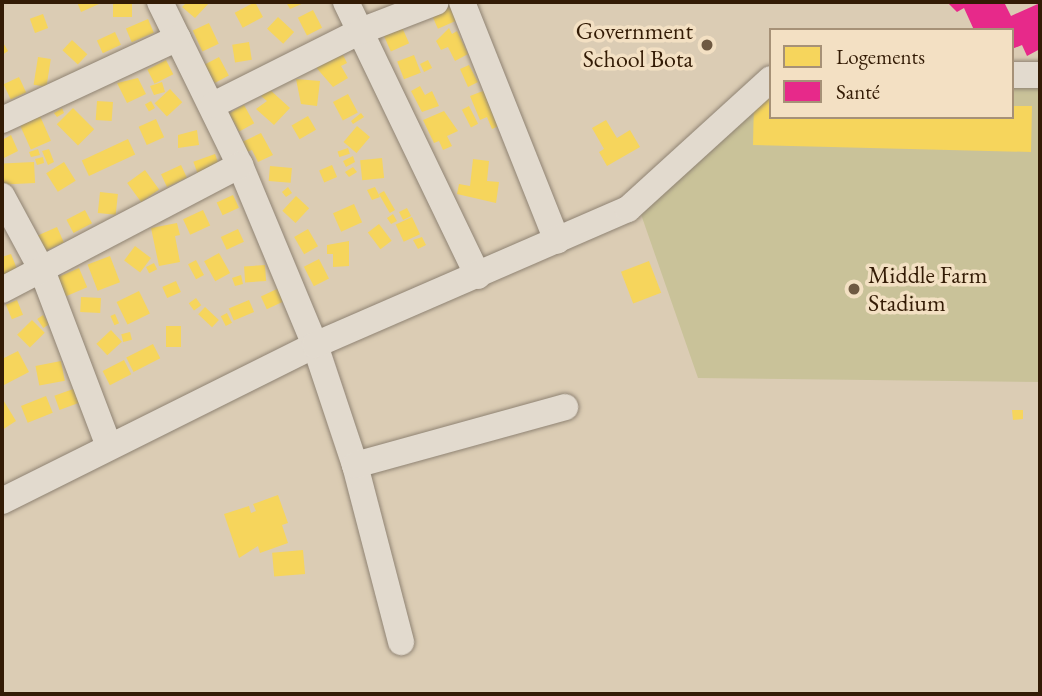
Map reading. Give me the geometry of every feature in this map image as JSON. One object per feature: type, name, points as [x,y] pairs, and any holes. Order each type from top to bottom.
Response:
[{"type":"street","points":[[160,2],[213,105],[315,345],[355,465],[401,642]]},
{"type":"street","points":[[346,2],[478,276]]},
{"type":"street","points":[[213,105],[361,31],[436,2]]},
{"type":"street","points":[[462,2],[557,241]]},
{"type":"street","points":[[2,120],[178,38]]},
{"type":"street","points":[[1014,75],[1040,75]]},
{"type":"street","points":[[2,500],[315,345],[628,209],[769,81]]},
{"type":"street","points":[[2,290],[240,165]]},
{"type":"street","points":[[2,196],[42,270],[109,446]]},
{"type":"street","points":[[355,465],[565,407]]},
{"type":"shaded area","name":"Middle Farm Stadium","points":[[769,86],[769,119],[1014,119],[1014,86],[1040,88],[1040,382],[698,378],[636,200]]},
{"type":"building: Logements","points":[[77,2],[98,2],[99,4],[81,12]]},
{"type":"building: Logements","points":[[113,2],[132,2],[132,17],[113,17]]},
{"type":"building: Logements","points":[[187,2],[210,2],[195,18],[182,7]]},
{"type":"building: Logements","points":[[255,2],[263,17],[243,28],[235,13]]},
{"type":"building: Logements","points":[[286,2],[306,2],[290,9]]},
{"type":"building: Logements","points":[[449,2],[457,20],[438,29],[430,11]]},
{"type":"building: Logements","points":[[313,10],[322,28],[307,36],[298,18]]},
{"type":"building: Logements","points":[[43,14],[48,28],[35,33],[30,19]]},
{"type":"building: Logements","points":[[278,17],[294,32],[283,44],[267,29]]},
{"type":"building: Logements","points":[[148,19],[154,33],[132,42],[126,28]]},
{"type":"building: Logements","points":[[209,23],[219,44],[202,51],[193,31]]},
{"type":"building: Logements","points":[[401,25],[409,43],[391,51],[383,33]]},
{"type":"building: Logements","points":[[449,28],[452,34],[457,31],[468,54],[455,61],[448,47],[441,50],[436,41]]},
{"type":"building: Logements","points":[[115,32],[121,45],[103,53],[97,40]]},
{"type":"building: Logements","points":[[72,40],[87,54],[78,65],[62,50]]},
{"type":"building: Logements","points":[[2,41],[8,51],[2,55]]},
{"type":"building: Logements","points":[[249,42],[252,60],[235,62],[232,45]]},
{"type":"building: Logements","points":[[343,55],[347,63],[341,66],[348,78],[333,87],[314,65]]},
{"type":"building: Logements","points":[[414,55],[421,73],[404,79],[397,61]]},
{"type":"building: Logements","points":[[38,57],[51,59],[46,87],[34,85]]},
{"type":"building: Logements","points":[[219,57],[229,76],[215,83],[205,65]]},
{"type":"building: Logements","points":[[166,60],[173,74],[155,84],[147,70]]},
{"type":"building: Logements","points":[[428,60],[432,68],[424,72],[420,64]]},
{"type":"building: Logements","points":[[469,65],[478,82],[468,87],[460,69]]},
{"type":"building: Logements","points":[[19,77],[26,92],[11,100],[4,84]]},
{"type":"building: Logements","points":[[138,78],[146,94],[127,103],[117,83]]},
{"type":"building: Logements","points":[[296,79],[320,81],[317,106],[301,104]]},
{"type":"building: Logements","points":[[162,82],[165,92],[154,95],[150,86]]},
{"type":"building: Logements","points":[[420,86],[425,95],[432,91],[439,106],[422,112],[411,91]]},
{"type":"building: Logements","points":[[268,88],[290,108],[274,125],[256,109],[267,101],[261,96]]},
{"type":"building: Logements","points":[[170,89],[182,102],[167,116],[155,103]]},
{"type":"building: Logements","points":[[488,89],[503,124],[492,129],[487,117],[480,120],[470,96]]},
{"type":"building: Logements","points":[[348,94],[358,113],[343,121],[333,102]]},
{"type":"building: Logements","points":[[754,99],[769,99],[769,119],[1014,119],[1014,106],[1032,106],[1031,152],[753,145]]},
{"type":"building: Logements","points":[[97,101],[113,102],[112,121],[96,120]]},
{"type":"building: Logements","points":[[151,101],[155,108],[149,111],[145,104]]},
{"type":"building: Logements","points":[[244,105],[254,123],[239,132],[229,113]]},
{"type":"building: Logements","points":[[469,106],[478,124],[471,127],[462,110]]},
{"type":"building: Logements","points":[[62,108],[64,113],[57,117],[54,113]]},
{"type":"building: Logements","points":[[73,108],[94,129],[78,145],[57,124]]},
{"type":"building: Logements","points":[[444,111],[458,131],[447,136],[452,146],[443,150],[439,141],[434,143],[423,120]]},
{"type":"building: Logements","points":[[361,113],[364,117],[353,124],[351,121]]},
{"type":"building: Logements","points":[[40,116],[51,141],[31,150],[20,125]]},
{"type":"building: Logements","points":[[308,116],[316,130],[300,139],[292,126]]},
{"type":"building: Logements","points":[[156,119],[164,137],[147,145],[139,127]]},
{"type":"building: Logements","points":[[606,120],[617,138],[630,130],[640,147],[607,166],[599,152],[604,149],[592,128]]},
{"type":"building: Logements","points":[[357,126],[370,137],[357,153],[344,142]]},
{"type":"building: Logements","points":[[197,130],[199,145],[178,148],[178,135]]},
{"type":"building: Logements","points":[[261,133],[273,155],[258,162],[252,150],[245,153],[240,143]]},
{"type":"building: Logements","points":[[11,135],[18,151],[2,159],[2,140]]},
{"type":"building: Logements","points":[[128,139],[135,154],[89,176],[82,161]]},
{"type":"building: Logements","points":[[348,148],[350,154],[339,157],[338,151]]},
{"type":"building: Logements","points":[[38,149],[40,155],[31,157],[29,152]]},
{"type":"building: Logements","points":[[49,149],[54,162],[48,165],[42,151]]},
{"type":"building: Logements","points":[[215,154],[220,168],[199,176],[193,162]]},
{"type":"building: Logements","points":[[353,156],[355,162],[346,167],[343,161]]},
{"type":"building: Logements","points":[[43,157],[44,163],[37,165],[35,159]]},
{"type":"building: Logements","points":[[382,158],[384,178],[362,180],[360,160]]},
{"type":"building: Logements","points":[[473,159],[489,161],[487,181],[499,182],[496,203],[457,194],[459,184],[470,186]]},
{"type":"building: Logements","points":[[34,162],[35,183],[4,185],[3,164]]},
{"type":"building: Logements","points":[[64,162],[76,181],[58,192],[46,173]]},
{"type":"building: Logements","points":[[181,165],[187,178],[167,187],[161,174]]},
{"type":"building: Logements","points":[[332,165],[337,177],[324,182],[319,170]]},
{"type":"building: Logements","points":[[270,166],[292,168],[291,183],[269,181]]},
{"type":"building: Logements","points":[[353,167],[357,172],[349,177],[345,172]]},
{"type":"building: Logements","points":[[145,170],[159,189],[141,202],[127,183]]},
{"type":"building: Logements","points":[[288,187],[292,193],[286,197],[282,192]]},
{"type":"building: Logements","points":[[375,187],[380,197],[372,200],[367,190]]},
{"type":"building: Logements","points":[[384,191],[395,210],[390,213],[379,194]]},
{"type":"building: Logements","points":[[100,192],[118,194],[116,215],[98,213]]},
{"type":"building: Logements","points":[[233,195],[239,208],[223,215],[217,203]]},
{"type":"building: Logements","points":[[296,196],[309,208],[296,223],[282,211]]},
{"type":"building: Logements","points":[[354,204],[362,222],[341,232],[333,213]]},
{"type":"building: Logements","points":[[407,208],[411,216],[403,220],[399,212]]},
{"type":"building: Logements","points":[[85,210],[92,223],[74,233],[66,220]]},
{"type":"building: Logements","points":[[203,210],[210,225],[190,235],[183,219]]},
{"type":"building: Logements","points":[[393,214],[397,221],[391,224],[387,218]]},
{"type":"building: Logements","points":[[412,217],[420,234],[404,242],[396,225]]},
{"type":"building: Logements","points":[[177,223],[180,235],[175,236],[180,262],[159,266],[151,228]]},
{"type":"building: Logements","points":[[379,224],[392,241],[380,249],[368,232]]},
{"type":"building: Logements","points":[[57,227],[64,243],[45,251],[38,236]]},
{"type":"building: Logements","points":[[238,229],[244,242],[227,250],[221,237]]},
{"type":"building: Logements","points":[[308,229],[318,246],[304,254],[294,237]]},
{"type":"building: Logements","points":[[422,237],[426,245],[418,249],[413,240]]},
{"type":"building: Logements","points":[[349,241],[349,266],[333,267],[333,254],[327,254],[327,245]]},
{"type":"building: Logements","points":[[135,246],[151,258],[140,272],[124,260]]},
{"type":"building: Logements","points":[[219,253],[230,273],[215,281],[204,261]]},
{"type":"building: Logements","points":[[11,254],[19,274],[2,280],[2,257]]},
{"type":"building: Logements","points":[[110,256],[120,282],[98,291],[88,265]]},
{"type":"building: Logements","points":[[319,259],[329,279],[314,286],[304,267]]},
{"type":"building: Logements","points":[[196,260],[204,275],[196,279],[188,264]]},
{"type":"building: Logements","points":[[649,261],[661,293],[633,303],[621,272]]},
{"type":"building: Logements","points":[[154,263],[157,269],[149,273],[146,267]]},
{"type":"building: Logements","points":[[265,265],[266,281],[245,282],[244,266]]},
{"type":"building: Logements","points":[[79,268],[87,287],[66,296],[58,277]]},
{"type":"building: Logements","points":[[241,275],[243,284],[235,286],[232,278]]},
{"type":"building: Logements","points":[[176,281],[181,292],[167,298],[162,287]]},
{"type":"building: Logements","points":[[279,288],[285,301],[267,309],[261,296]]},
{"type":"building: Logements","points":[[139,291],[150,313],[127,324],[117,302]]},
{"type":"building: Logements","points":[[81,297],[101,298],[100,313],[80,312]]},
{"type":"building: Logements","points":[[196,298],[201,305],[194,311],[189,303]]},
{"type":"building: Logements","points":[[17,300],[23,315],[12,319],[6,304]]},
{"type":"building: Logements","points":[[249,300],[254,312],[234,321],[229,309]]},
{"type":"building: Logements","points":[[205,307],[219,320],[212,327],[198,314]]},
{"type":"building: Logements","points":[[227,313],[232,323],[226,326],[221,316]]},
{"type":"building: Logements","points":[[115,314],[119,323],[114,325],[110,316]]},
{"type":"building: Logements","points":[[43,315],[49,324],[43,328],[37,319]]},
{"type":"building: Logements","points":[[32,320],[45,333],[30,348],[17,335]]},
{"type":"building: Logements","points":[[166,326],[181,326],[181,347],[166,347]]},
{"type":"building: Logements","points":[[111,330],[122,342],[107,355],[96,344]]},
{"type":"building: Logements","points":[[130,332],[132,340],[123,342],[121,334]]},
{"type":"building: Logements","points":[[153,344],[160,358],[134,372],[126,358]]},
{"type":"building: Logements","points":[[18,351],[29,372],[4,385],[2,359]]},
{"type":"building: Logements","points":[[124,360],[131,374],[110,385],[103,371]]},
{"type":"building: Logements","points":[[61,361],[65,381],[39,386],[35,366]]},
{"type":"building: Logements","points":[[76,388],[81,402],[60,410],[54,396]]},
{"type":"building: Logements","points":[[46,396],[53,413],[28,423],[21,406]]},
{"type":"building: Logements","points":[[2,398],[16,421],[2,430]]},
{"type":"building: Logements","points":[[1012,410],[1023,410],[1023,419],[1013,420]]},
{"type":"building: Logements","points":[[278,495],[288,523],[282,525],[288,543],[260,553],[258,546],[239,558],[224,514],[249,506],[251,513],[256,511],[253,504]]},
{"type":"building: Logements","points":[[303,550],[305,574],[274,577],[272,553]]},
{"type":"building: Santé","points":[[947,2],[1004,2],[1011,16],[1040,3],[1040,49],[1027,56],[1022,45],[1014,48],[1014,28],[973,28],[964,8],[957,12]]},
{"type":"place","name":"Government School Bota","points":[[707,45]]},
{"type":"place","name":"Middle Farm Stadium","points":[[854,289]]}]
